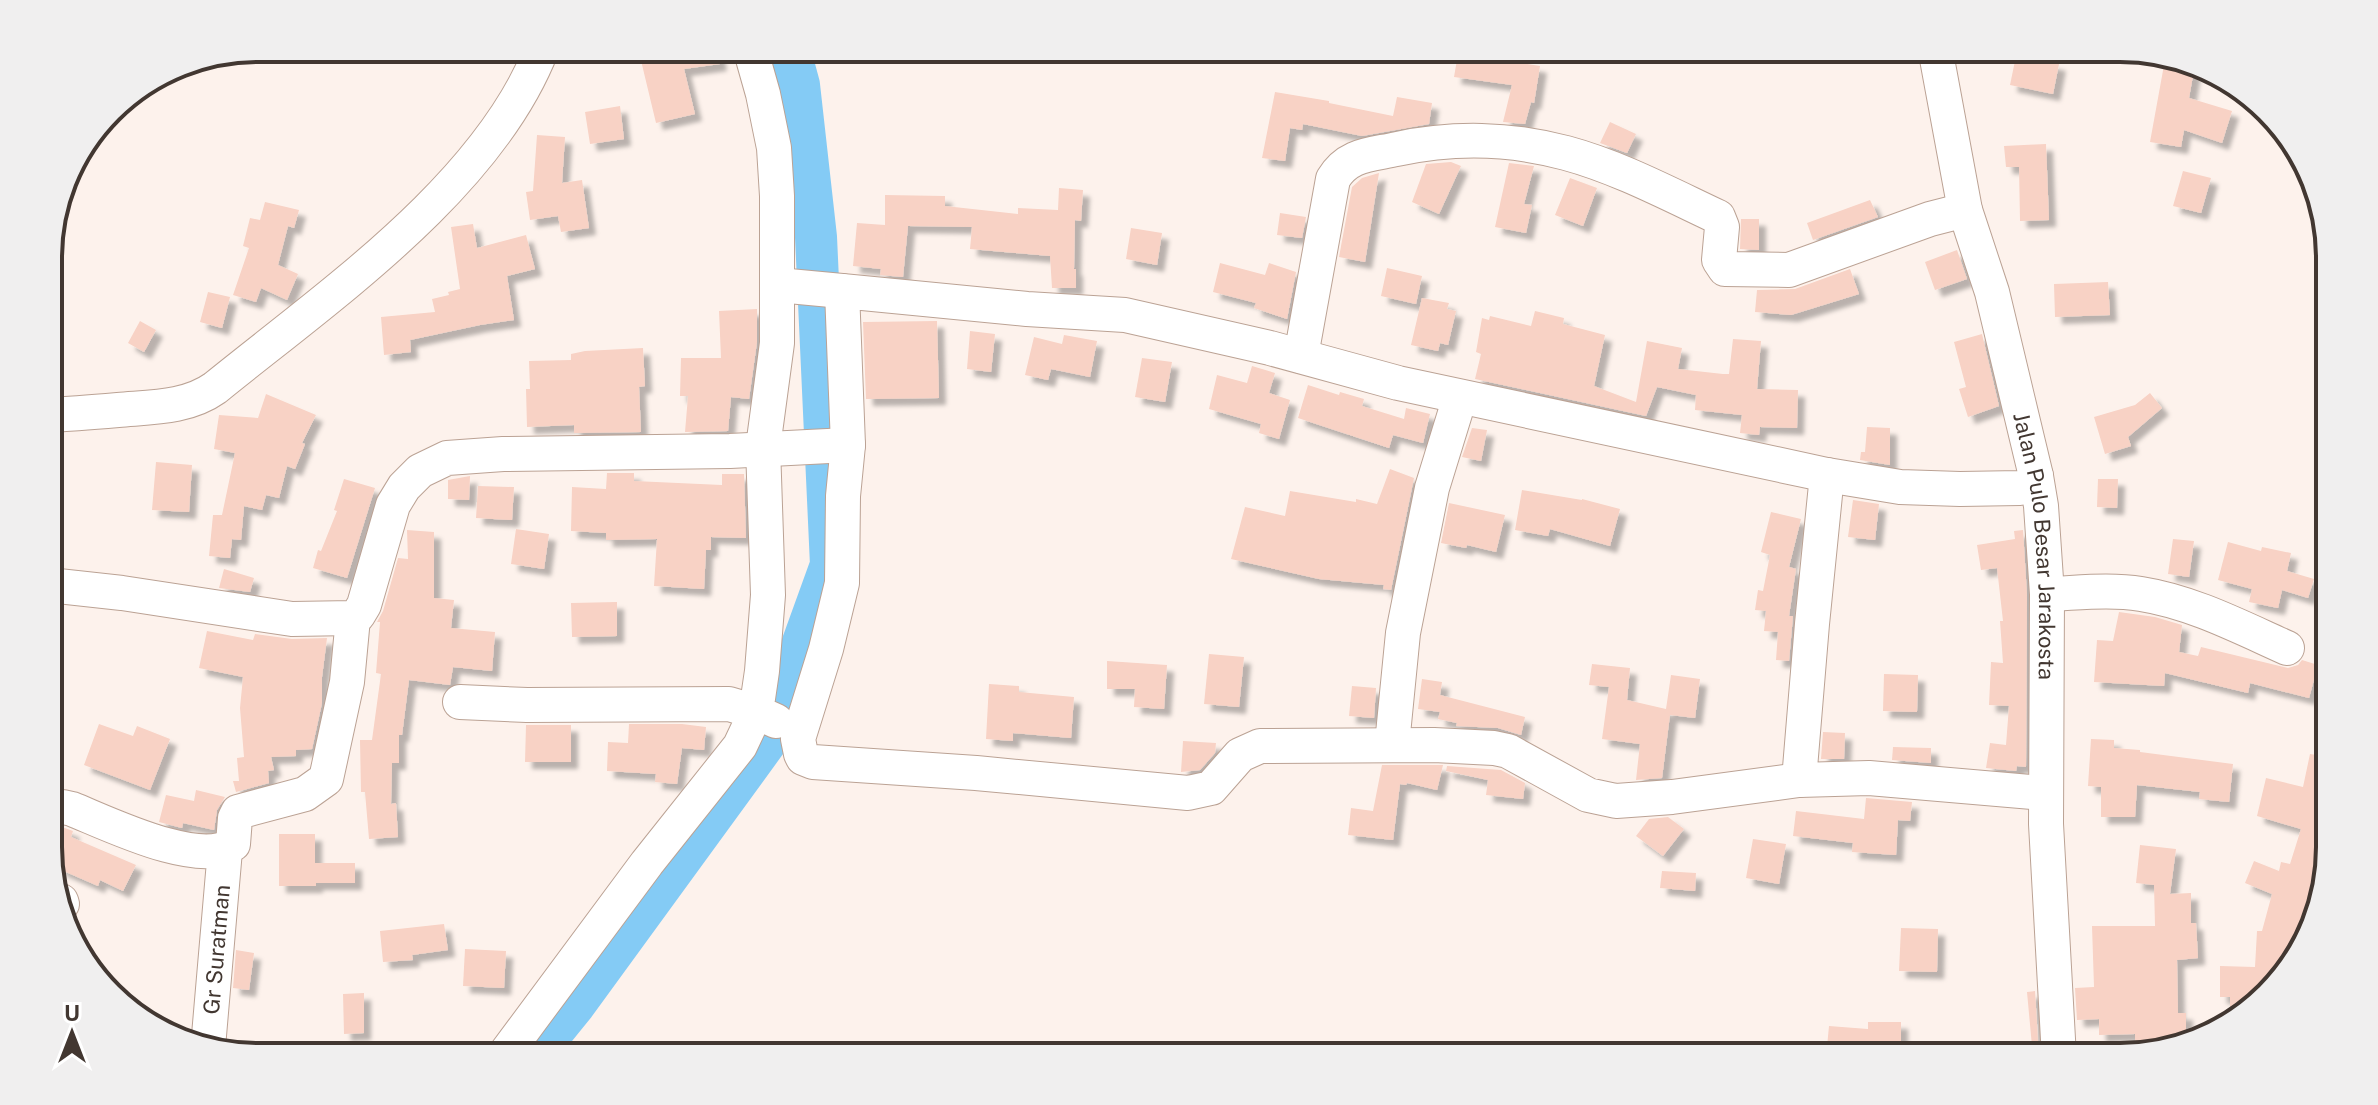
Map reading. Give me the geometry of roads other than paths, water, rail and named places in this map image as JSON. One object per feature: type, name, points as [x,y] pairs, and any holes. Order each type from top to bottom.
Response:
[{"type":"street","points":[[62,414],[188,402],[215,388],[390,245],[454,181],[485,145],[537,62]]},
{"type":"street","points":[[754,62],[774,148],[781,285],[777,343],[779,447],[762,671],[777,721]]},
{"type":"street","name":"Jalan Pulo Besar Jarakosta","points":[[1938,62],[1965,210],[1992,292],[2041,506],[2047,594],[2046,790],[2058,1043]]},
{"type":"street","points":[[1301,356],[1333,179],[1341,166],[1366,156],[1441,141],[1532,145],[1567,153],[1718,217],[1722,227],[1719,260],[1725,269],[1789,270],[1930,219],[1965,210]]},
{"type":"street","points":[[781,285],[1027,309],[1125,315],[1460,397],[1827,475],[1900,487],[2020,488],[2033,485],[2036,476]]},
{"type":"street","points":[[513,1043],[647,863],[740,746],[777,721],[826,649],[842,583],[842,445],[833,290]]},
{"type":"street","points":[[1392,744],[1403,633],[1432,488],[1460,397]]},
{"type":"street","points":[[62,586],[292,619],[353,618],[364,605],[398,496],[420,471],[447,458],[842,445]]},
{"type":"street","points":[[1799,780],[1827,475]]},
{"type":"street","points":[[2047,594],[2142,594],[2206,612],[2287,648]]},
{"type":"street","name":"Gr Suratman","points":[[209,1036],[225,850],[233,844],[235,818],[238,812],[305,794],[326,779],[347,682],[353,618]]},
{"type":"street","points":[[460,702],[527,705],[729,704],[777,721],[798,739],[801,754],[813,762],[976,773],[1188,793],[1211,788],[1240,755],[1260,746],[1392,744],[1508,751],[1588,795],[1616,801],[1672,797],[1799,780],[1869,778],[2043,793],[2046,790]]},
{"type":"street","points":[[62,807],[179,849],[225,850]]},
{"type":"waterway","points":[[543,1043],[768,739],[831,565],[816,237],[799,85],[793,62]]}]
